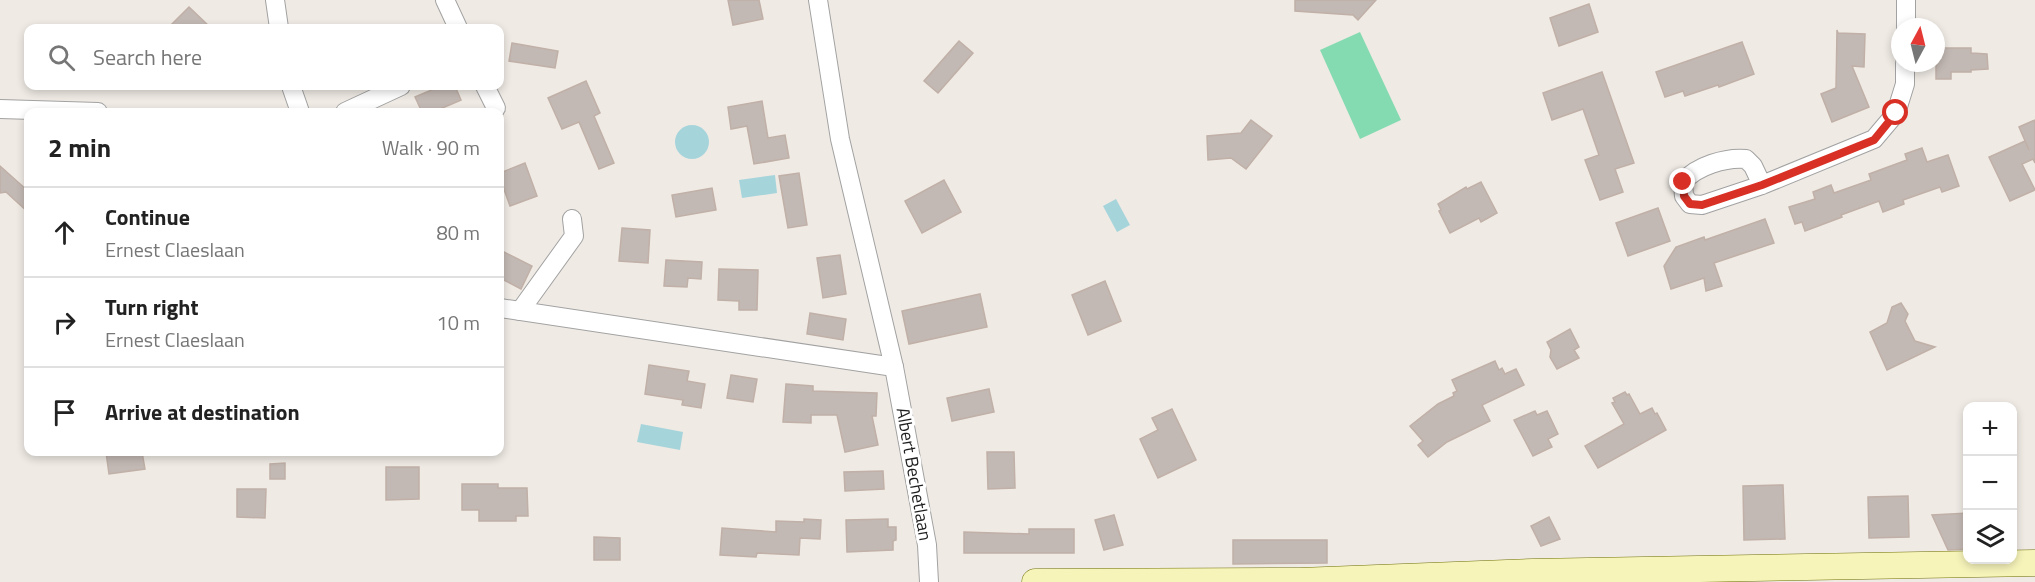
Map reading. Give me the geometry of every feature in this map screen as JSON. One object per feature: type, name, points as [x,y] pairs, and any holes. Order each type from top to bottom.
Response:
[{"type":"street","points":[[275,0],[278,24]]},
{"type":"street","points":[[445,0],[456,24]]},
{"type":"street","name":"Albert Bechetlaan","points":[[818,0],[840,139],[894,367],[927,545],[929,582]]},
{"type":"street","points":[[1905,18],[1906,0]]},
{"type":"street","points":[[1762,185],[1874,140],[1896,113],[1905,84],[1905,72]]},
{"type":"street","points":[[292,90],[299,108]]},
{"type":"street","points":[[354,108],[392,90]]},
{"type":"street","points":[[487,90],[496,108]]},
{"type":"street","points":[[0,110],[24,110]]},
{"type":"street","points":[[520,311],[574,236],[572,219]]},
{"type":"street","points":[[504,309],[894,367]]},
{"type":"street","points":[[1035,582],[1300,580],[1533,572],[2035,563]]},
{"type":"green space","points":[[1360,32],[1401,120],[1360,139],[1320,50]]},
{"type":"water","points":[[692,125],[704,130],[709,142],[704,154],[692,159],[680,154],[675,142],[680,130]]},
{"type":"water","points":[[775,175],[777,193],[742,198],[739,180]]},
{"type":"water","points":[[1116,199],[1130,225],[1117,232],[1103,206]]},
{"type":"water","points":[[641,424],[683,432],[680,450],[637,442]]},
{"type":"building","points":[[728,0],[759,0],[763,19],[733,25]]},
{"type":"building","points":[[1295,0],[1376,0],[1358,20],[1353,15],[1295,11]]},
{"type":"building","points":[[1589,4],[1598,32],[1559,46],[1550,18]]},
{"type":"building","points":[[189,7],[207,24],[172,24]]},
{"type":"building","points":[[1837,30],[1838,33],[1865,34],[1864,67],[1852,66],[1869,107],[1832,122],[1821,94],[1836,88]]},
{"type":"building","points":[[959,41],[973,53],[938,93],[924,81]]},
{"type":"building","points":[[1742,42],[1754,74],[1685,96],[1683,91],[1665,97],[1656,72]]},
{"type":"building","points":[[512,43],[558,51],[555,68],[509,61]]},
{"type":"building","points":[[1945,48],[1971,48],[1971,53],[1987,54],[1988,69],[1951,72],[1951,79],[1936,79],[1936,72],[1945,72]]},
{"type":"building","points":[[1602,72],[1634,163],[1615,169],[1623,192],[1600,200],[1585,160],[1599,155],[1583,109],[1552,120],[1543,93]]},
{"type":"building","points":[[586,81],[600,113],[594,116],[614,163],[599,169],[579,122],[562,129],[548,98]]},
{"type":"building","points":[[432,90],[457,90],[461,100],[442,108],[420,108],[415,97]]},
{"type":"building","points":[[762,101],[768,138],[785,135],[789,158],[754,164],[747,126],[731,129],[728,107]]},
{"type":"building","points":[[1251,120],[1272,136],[1246,169],[1231,158],[1208,160],[1207,136],[1241,133]]},
{"type":"building","points":[[2035,120],[2035,163],[2033,159],[2022,164],[2035,190],[2010,201],[1989,157],[2025,141],[2029,150],[2019,127]]},
{"type":"building","points":[[1922,148],[1927,162],[1948,155],[1959,186],[1942,192],[1940,187],[1903,200],[1904,204],[1883,212],[1879,201],[1805,231],[1802,222],[1795,224],[1789,207],[1815,199],[1813,192],[1831,185],[1834,193],[1871,180],[1869,174],[1907,160],[1905,154]]},
{"type":"building","points":[[525,163],[537,196],[510,206],[504,189],[504,171]]},
{"type":"building","points":[[0,166],[24,187],[24,208],[6,192],[0,193]]},
{"type":"building","points":[[799,173],[807,225],[788,228],[779,176]]},
{"type":"building","points":[[944,180],[961,212],[922,233],[905,201]]},
{"type":"building","points":[[1481,182],[1497,213],[1481,222],[1479,218],[1450,233],[1438,204],[1466,187],[1467,189]]},
{"type":"building","points":[[712,188],[716,210],[676,217],[672,195]]},
{"type":"building","points":[[1658,208],[1670,241],[1628,256],[1616,223]]},
{"type":"building","points":[[1765,219],[1774,243],[1714,263],[1722,286],[1706,291],[1704,278],[1671,289],[1664,266],[1676,247],[1704,237],[1705,240]]},
{"type":"building","points":[[622,228],[650,230],[648,263],[619,261]]},
{"type":"building","points":[[504,252],[532,266],[521,289],[504,280]]},
{"type":"building","points":[[840,255],[846,294],[823,298],[817,258]]},
{"type":"building","points":[[666,260],[702,262],[701,279],[688,278],[687,287],[664,286]]},
{"type":"building","points":[[719,269],[758,270],[757,310],[739,310],[739,301],[718,300]]},
{"type":"building","points":[[1105,281],[1121,321],[1088,335],[1072,295]]},
{"type":"building","points":[[980,294],[987,327],[909,344],[902,311]]},
{"type":"building","points":[[1901,303],[1908,314],[1905,321],[1915,341],[1935,347],[1887,370],[1870,332],[1887,323],[1892,307]]},
{"type":"building","points":[[810,313],[846,319],[843,340],[807,334]]},
{"type":"building","points":[[1570,329],[1579,347],[1574,350],[1579,358],[1557,369],[1550,357],[1551,350],[1547,342]]},
{"type":"building","points":[[1495,361],[1499,370],[1502,368],[1505,374],[1516,369],[1524,385],[1482,405],[1490,421],[1447,442],[1428,457],[1418,445],[1423,441],[1410,426],[1438,404],[1454,396],[1453,393],[1457,391],[1452,380]]},
{"type":"building","points":[[649,365],[689,371],[687,381],[705,384],[701,408],[682,405],[683,400],[645,394]]},
{"type":"building","points":[[731,375],[757,379],[753,402],[727,398]]},
{"type":"building","points":[[786,384],[813,386],[813,391],[877,393],[876,416],[872,416],[878,445],[845,452],[837,415],[811,415],[811,423],[783,422]]},
{"type":"building","points":[[989,389],[994,412],[952,421],[947,398]]},
{"type":"building","points":[[1625,392],[1629,394],[1640,414],[1652,408],[1666,430],[1598,468],[1585,446],[1624,424],[1612,403],[1615,402],[1613,398]]},
{"type":"building","points":[[1172,409],[1196,460],[1158,478],[1140,439],[1158,430],[1152,418]]},
{"type":"building","points":[[1535,411],[1537,415],[1547,411],[1558,434],[1548,439],[1552,447],[1533,456],[1514,420]]},
{"type":"building","points":[[987,452],[1014,452],[1015,488],[988,489]]},
{"type":"building","points":[[107,456],[143,456],[145,469],[109,474]]},
{"type":"building","points":[[285,463],[285,479],[270,479],[270,464]]},
{"type":"building","points":[[386,467],[419,467],[419,499],[386,500]]},
{"type":"building","points":[[883,471],[884,489],[845,491],[844,472]]},
{"type":"building","points":[[462,484],[498,484],[498,488],[527,488],[528,516],[516,516],[516,521],[479,521],[479,510],[462,510]]},
{"type":"building","points":[[1783,485],[1785,539],[1744,540],[1743,486]]},
{"type":"building","points":[[237,489],[266,489],[265,518],[237,517]]},
{"type":"building","points":[[1908,496],[1909,537],[1869,538],[1868,497]]},
{"type":"building","points":[[1963,513],[1963,549],[1948,550],[1932,515]]},
{"type":"building","points":[[1114,515],[1123,545],[1104,550],[1095,520]]},
{"type":"building","points":[[1549,517],[1560,539],[1541,546],[1531,526]]},
{"type":"building","points":[[804,519],[821,520],[820,539],[800,538],[799,555],[757,553],[756,557],[720,555],[722,528],[776,532],[776,521],[804,522]]},
{"type":"building","points":[[888,519],[888,527],[896,527],[893,550],[847,552],[846,520]]},
{"type":"building","points":[[1029,529],[1074,529],[1074,553],[964,553],[964,532],[1029,534]]},
{"type":"building","points":[[594,537],[620,538],[620,560],[594,560]]},
{"type":"building","points":[[1233,540],[1327,540],[1327,563],[1233,564]]},
{"type":"route","points":[[1683,182],[1684,196],[1690,204],[1702,205],[1762,185],[1874,140],[1896,113]]}]
